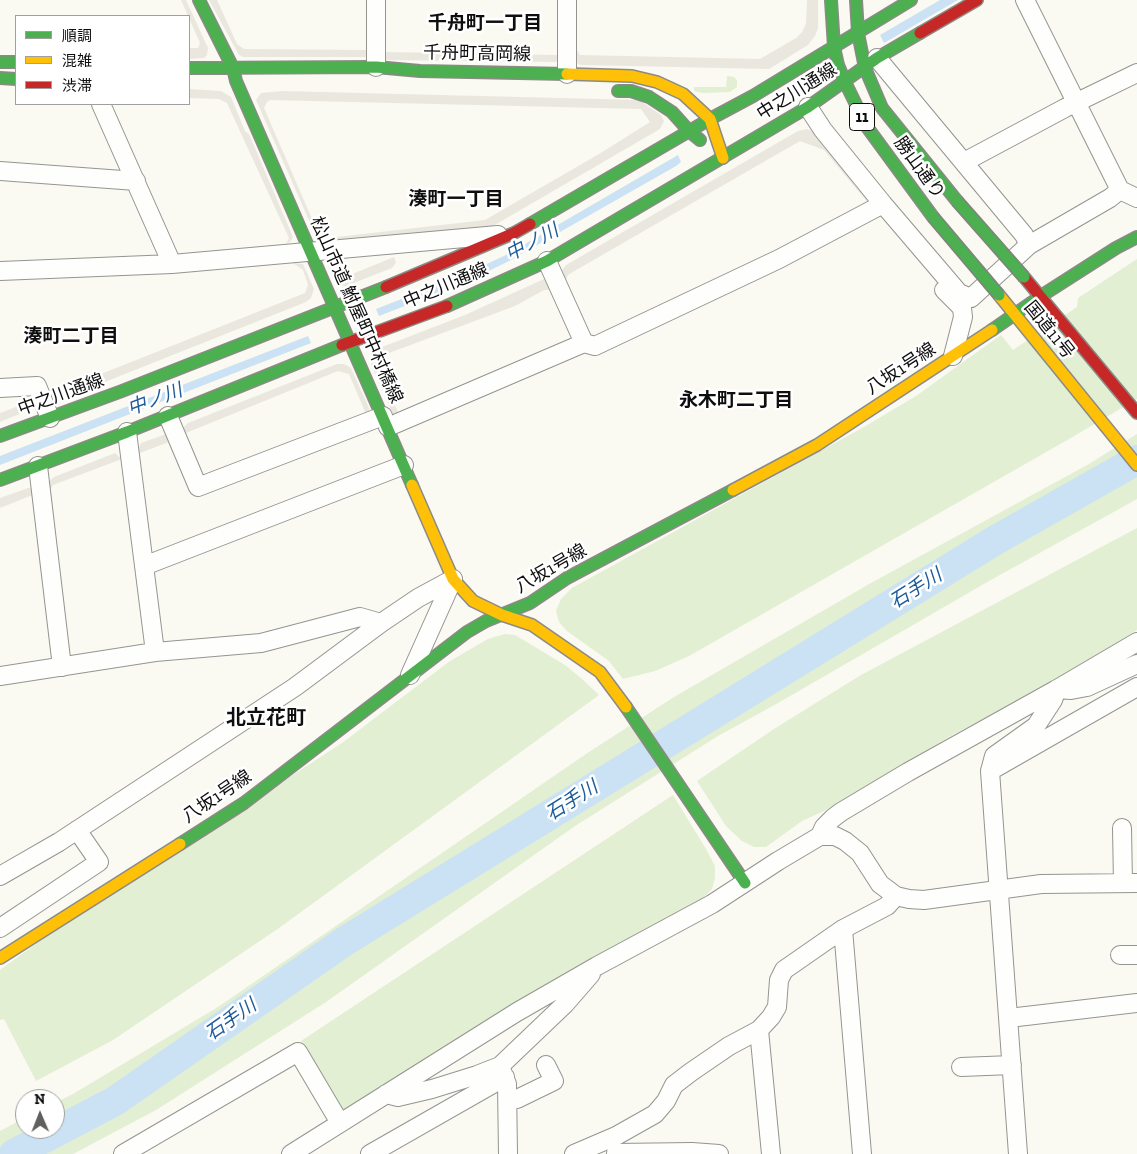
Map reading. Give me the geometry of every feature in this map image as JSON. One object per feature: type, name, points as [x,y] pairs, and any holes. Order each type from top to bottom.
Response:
[{"type":"main road","name":"松山市道 鮒屋町中村橋線","points":[[199,0],[233,68],[231,81],[311,252],[453,579],[473,601],[502,615],[532,625],[600,672],[614,688],[745,883]]},
{"type":"main road","name":"勝山通り","points":[[831,0],[834,47],[838,65],[845,82],[867,127],[933,217]]},
{"type":"main road","name":"勝山通り","points":[[856,0],[858,34],[871,63],[882,108],[957,201]]},
{"type":"main road","name":"中之川通線","points":[[0,436],[122,391],[429,270],[514,233],[753,96],[858,34],[911,0]]},
{"type":"main road","name":"中之川通線","points":[[0,480],[128,432],[350,342],[450,305],[547,261],[808,107],[871,63],[977,0]]},
{"type":"main road","points":[[0,62],[15,62]]},
{"type":"main road","name":"千舟町高岡線","points":[[190,68],[283,66],[376,74],[420,71],[567,78],[632,76],[657,82],[683,94],[710,119]]},
{"type":"main road","points":[[0,78],[15,79]]},
{"type":"main road","points":[[231,81],[252,81]]},
{"type":"main road","points":[[604,91],[631,91],[649,97],[672,112],[689,131],[722,158]]},
{"type":"main road","points":[[710,119],[722,158]]},
{"type":"main road","name":"国道11号","points":[[957,201],[1041,296],[1137,413]]},
{"type":"main road","name":"国道11号","points":[[933,217],[999,294],[1022,325],[1137,465]]},
{"type":"main road","name":"八坂1号線","points":[[0,958],[244,803],[467,632],[486,621],[530,603],[567,578],[817,445],[1041,296],[1116,248],[1137,237]]},
{"type":"street","points":[[376,0],[376,74]]},
{"type":"street","points":[[567,0],[567,78]]},
{"type":"street","points":[[1025,0],[1120,190],[1137,198]]},
{"type":"street","points":[[871,63],[964,162],[1024,235],[1029,245]]},
{"type":"street","points":[[964,162],[1137,73]]},
{"type":"street","points":[[101,105],[172,264]]},
{"type":"street","points":[[808,107],[823,130],[883,204],[960,293],[971,298],[1029,245],[1110,198],[1120,190]]},
{"type":"street","points":[[0,171],[136,181]]},
{"type":"street","points":[[168,416],[198,487],[385,422],[584,343],[595,346],[780,259],[883,204]]},
{"type":"street","points":[[0,271],[172,264],[514,233]]},
{"type":"street","points":[[547,261],[584,343]]},
{"type":"street","points":[[937,267],[939,284],[954,302],[962,308],[963,318],[953,356]]},
{"type":"street","points":[[0,388],[37,386],[50,418]]},
{"type":"street","points":[[128,432],[155,652]]},
{"type":"street","points":[[144,566],[404,465]]},
{"type":"street","points":[[38,466],[62,667]]},
{"type":"street","points":[[0,876],[77,830],[295,687],[418,598],[453,579]]},
{"type":"street","points":[[410,675],[453,579]]},
{"type":"street","points":[[0,676],[155,652],[261,643],[360,617],[381,623]]},
{"type":"street","points":[[820,836],[824,827],[842,812],[908,772],[1137,642]]},
{"type":"street","points":[[1057,689],[1071,690],[1086,687],[1137,664]]},
{"type":"street","points":[[990,771],[1137,687]]},
{"type":"street","points":[[1018,1154],[990,771],[994,756],[1036,726],[1053,700],[1057,689]]},
{"type":"street","points":[[291,1154],[517,1012],[712,904],[820,836],[835,836],[845,841],[860,853],[880,884],[896,896],[909,900],[924,900],[1041,884],[1130,883],[1122,828]]},
{"type":"street","points":[[0,928],[99,862],[77,830]]},
{"type":"street","points":[[574,1154],[616,1136],[655,1114],[666,1101],[674,1086],[691,1072],[729,1046],[760,1030],[778,1007],[779,980],[784,970],[844,929],[887,906],[896,896]]},
{"type":"street","points":[[844,929],[862,1154]]},
{"type":"street","points":[[370,1154],[503,1071],[582,986],[597,966]]},
{"type":"street","points":[[1009,1018],[1137,1003]]},
{"type":"street","points":[[760,1030],[771,1154]]},
{"type":"street","points":[[123,1154],[298,1052],[340,1123]]},
{"type":"street","points":[[508,1100],[517,1100],[554,1081],[546,1065]]},
{"type":"street","points":[[961,1067],[1012,1065]]},
{"type":"street","points":[[386,1094],[398,1097],[477,1075],[503,1071]]},
{"type":"street","points":[[503,1071],[508,1084],[508,1154]]},
{"type":"street","points":[[616,1136],[616,1154],[692,1152],[719,1154]]},
{"type":"green space","points":[[727,76],[734,77],[737,80],[737,87],[730,92],[703,93],[694,91],[694,87],[726,87]]},
{"type":"green space","points":[[1137,259],[1137,399],[689,656],[655,671],[623,679],[609,661],[567,631],[559,622],[556,611],[561,599],[572,588],[864,427],[916,396],[1001,335],[1013,350],[1077,307],[1078,298]]},
{"type":"green space","points":[[1137,434],[1137,499],[718,736],[575,826],[326,1002],[156,1110],[73,1154],[0,1154],[0,1131],[15,1123],[15,1139],[65,1139],[65,1098],[218,1007],[586,754],[674,697],[871,583],[1089,464]]},
{"type":"green space","points":[[1137,528],[1137,630],[1046,687],[954,734],[824,811],[802,821],[766,847],[754,847],[742,841],[726,826],[697,781],[774,729],[861,675]]},
{"type":"green space","points":[[505,634],[515,635],[565,665],[599,695],[279,928],[113,1040],[36,1081],[4,1019],[0,1020],[0,970],[61,926],[342,743],[450,661],[488,639]]},
{"type":"green space","points":[[673,795],[715,866],[715,878],[712,889],[699,902],[342,1115],[301,1041]]},
{"type":"shaded area","points":[[181,0],[186,0],[208,48],[207,55],[204,58],[190,59],[190,48],[198,48],[200,43],[190,20],[190,15],[188,15]]},
{"type":"shaded area","points":[[209,0],[217,0],[237,44],[244,49],[365,50],[368,48],[368,54],[366,57],[243,57],[239,55]]},
{"type":"shaded area","points":[[807,0],[818,0],[818,28],[815,36],[808,45],[769,69],[582,65],[578,64],[575,59],[574,45],[580,55],[760,59],[796,38],[802,32],[806,24]]},
{"type":"shaded area","points":[[383,52],[559,54],[559,57],[556,62],[385,60]]},
{"type":"shaded area","points":[[190,89],[221,91],[231,97],[293,237],[286,244],[289,238],[227,103],[219,99],[190,98]]},
{"type":"shaded area","points":[[282,91],[639,100],[661,115],[664,121],[660,129],[493,226],[323,244],[319,243],[256,100],[261,93]],"holes":[[[270,100],[641,109],[650,122],[485,220],[328,238],[319,235],[264,108]]]},
{"type":"shaded area","points":[[807,129],[817,133],[872,197],[869,204],[824,150],[800,141],[571,273],[565,282],[562,270],[566,265],[798,131]]},
{"type":"shaded area","points":[[394,257],[396,263],[392,268],[346,286],[337,285],[328,265],[330,260],[334,259],[332,265],[340,279]]},
{"type":"shaded area","points":[[293,263],[303,264],[314,289],[311,298],[306,302],[57,401],[48,395],[305,293],[308,285],[303,270]]},
{"type":"shaded area","points":[[544,279],[547,280],[552,290],[544,290],[515,306],[381,356],[378,365],[398,412],[406,414],[395,415],[392,412],[371,365],[372,357],[377,349],[465,315]]},
{"type":"shaded area","points":[[337,364],[344,364],[351,368],[370,410],[366,414],[349,374],[338,371],[181,435],[182,429],[188,423]]},
{"type":"shaded area","points":[[37,399],[32,409],[0,422],[0,413]]},
{"type":"shaded area","points":[[166,434],[174,440],[140,453],[138,457],[141,443]]},
{"type":"shaded area","points":[[115,453],[122,459],[53,485],[48,493],[48,482],[54,477]]},
{"type":"shaded area","points":[[32,488],[36,498],[30,496],[0,508],[0,498]]},
{"type":"water","points":[[940,0],[958,0],[884,43],[880,35]]},
{"type":"water","name":"中ノ川","points":[[678,155],[681,162],[676,166],[509,261],[466,282],[379,316],[376,309],[463,275],[506,255]]},
{"type":"water","name":"中ノ川","points":[[308,336],[311,343],[0,465],[0,456]]},
{"type":"waterway","name":"石手川","points":[[14,1154],[115,1101],[345,941],[994,541],[1137,460]]},
{"type":"traffic: fast","points":[[199,0],[233,68],[236,81],[412,485]]},
{"type":"traffic: fast","points":[[831,0],[834,47],[838,65],[845,82],[867,127],[933,217]]},
{"type":"traffic: fast","points":[[856,0],[858,33],[865,68],[882,108],[957,201]]},
{"type":"traffic: fast","points":[[530,224],[753,96],[911,0]]},
{"type":"traffic: fast","points":[[447,306],[547,261],[808,107],[877,58],[920,33]]},
{"type":"traffic: fast","points":[[0,62],[15,62]]},
{"type":"traffic: fast","points":[[190,68],[376,67],[420,71],[567,74]]},
{"type":"traffic: fast","points":[[0,78],[15,79]]},
{"type":"traffic: fast","points":[[618,91],[631,91],[649,97],[672,112],[700,140]]},
{"type":"traffic: fast","points":[[957,201],[1024,277]]},
{"type":"traffic: fast","points":[[933,217],[999,295]]},
{"type":"traffic: fast","points":[[992,330],[1041,296],[1116,248],[1137,237]]},
{"type":"traffic: fast","points":[[0,436],[122,391],[386,287]]},
{"type":"traffic: fast","points":[[0,480],[127,432],[342,345]]},
{"type":"traffic: fast","points":[[180,844],[244,803],[467,632],[486,621],[530,603],[567,578],[733,490]]},
{"type":"traffic: fast","points":[[626,707],[745,883]]},
{"type":"traffic: slow","points":[[567,74],[632,76],[657,82],[683,94],[710,119],[723,158]]},
{"type":"traffic: slow","points":[[999,295],[1137,465]]},
{"type":"traffic: slow","points":[[733,490],[817,445],[992,330]]},
{"type":"traffic: slow","points":[[412,485],[453,579],[473,601],[502,615],[532,625],[600,672],[626,707]]},
{"type":"traffic: slow","points":[[0,958],[180,844]]},
{"type":"traffic: jam","points":[[920,33],[977,0]]},
{"type":"traffic: jam","points":[[386,287],[514,233],[530,224]]},
{"type":"traffic: jam","points":[[1024,277],[1137,413]]},
{"type":"traffic: jam","points":[[342,345],[447,306]]},
{"type":"district","name":"千舟町一丁目","points":[[485,24]]},
{"type":"district","name":"湊町一丁目","points":[[456,200]]},
{"type":"district","name":"湊町二丁目","points":[[71,337]]},
{"type":"district","name":"永木町二丁目","points":[[736,401]]},
{"type":"district","name":"北立花町","points":[[266,718]]}]
